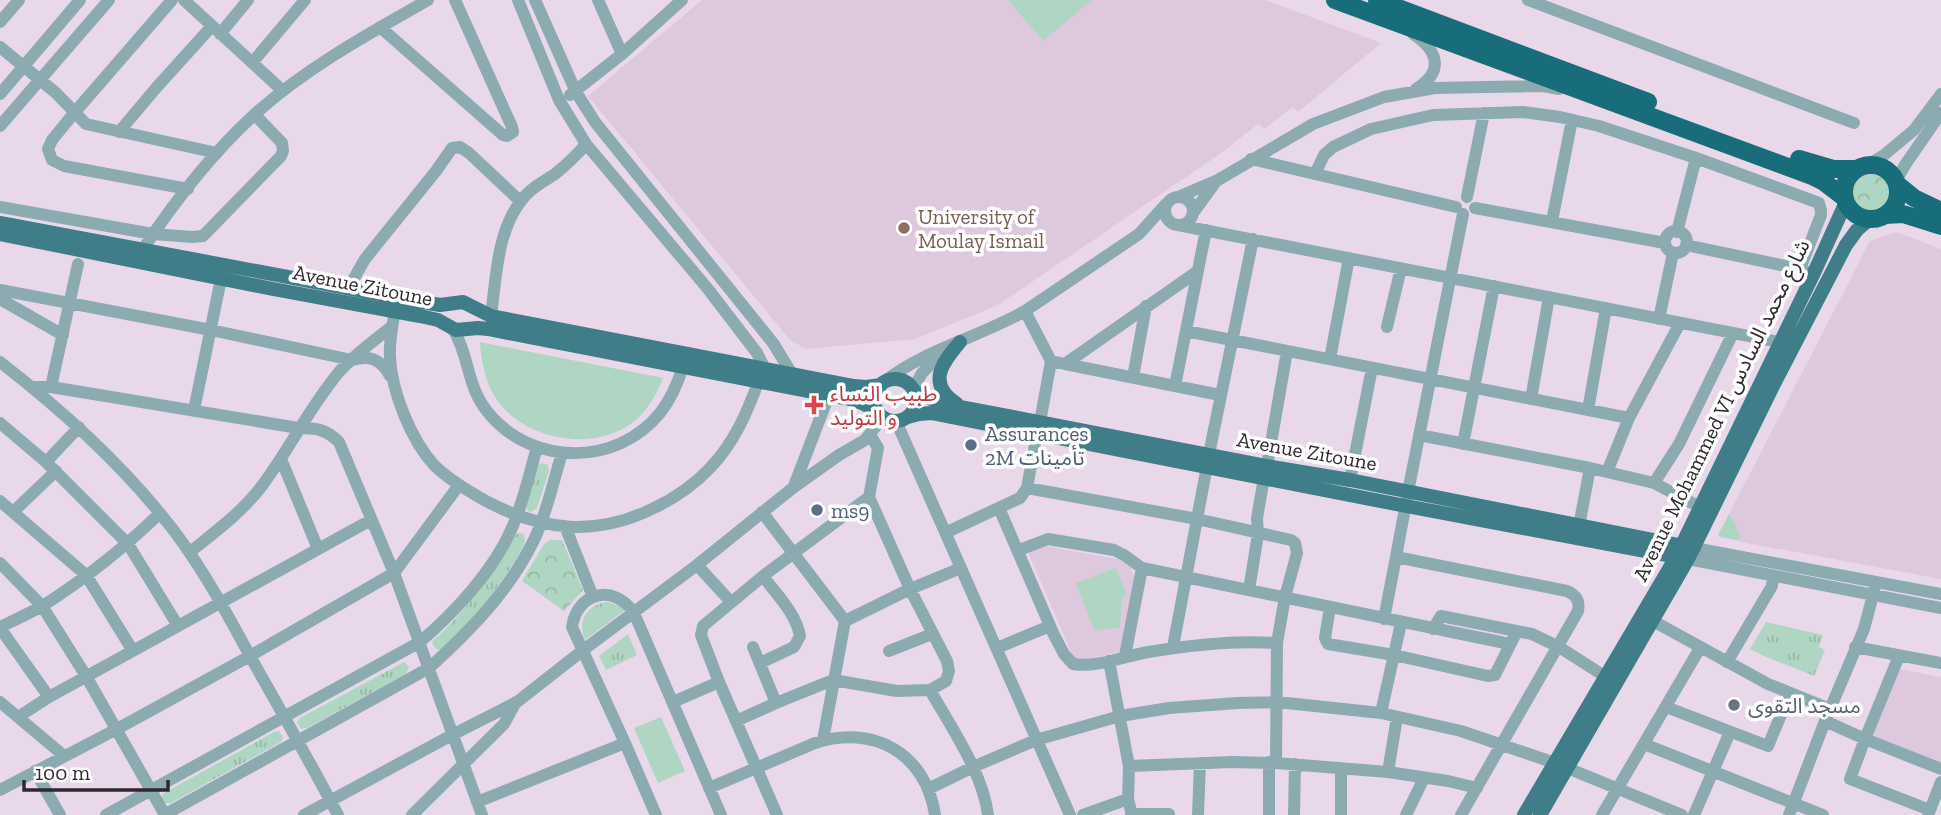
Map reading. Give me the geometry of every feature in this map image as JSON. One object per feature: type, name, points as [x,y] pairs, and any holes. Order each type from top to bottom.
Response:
[{"type":"highway","points":[[1335,0],[1812,176],[1846,200],[1856,214],[1878,217],[1903,214],[1941,226]]},
{"type":"highway","points":[[1377,0],[1802,160],[1833,169],[1885,169],[1913,198],[1941,211]]},
{"type":"highway","points":[[1846,200],[1846,182],[1862,167]]},
{"type":"highway","points":[[1878,217],[1892,209],[1896,202],[1897,183]]},
{"type":"main road","name":"Avenue Mohammed VI شارع محمد السادس","points":[[1540,815],[1561,766],[1606,677],[1685,552],[1700,507],[1780,342],[1807,272],[1846,200]]},
{"type":"main road","name":"Avenue Mohammed VI شارع محمد السادس","points":[[1524,815],[1561,766],[1653,621],[1685,552],[1846,245],[1857,230],[1878,217]]},
{"type":"main road","name":"Avenue Zitoune","points":[[0,223],[440,305],[463,302],[491,316],[762,374],[864,404],[891,417],[931,414],[1038,428],[1685,552]]},
{"type":"main road","name":"Avenue Zitoune","points":[[0,234],[438,320],[458,328],[488,329],[683,366],[762,374],[792,374],[866,387],[883,383]]},
{"type":"main road","points":[[454,303],[445,313],[446,322],[458,328],[473,321],[471,308]]},
{"type":"main road","points":[[955,345],[945,359],[939,376],[946,395],[961,407]]},
{"type":"main road","points":[[891,379],[904,381],[914,390],[915,405],[891,417],[876,408],[874,396],[883,383],[891,379]]},
{"type":"main road","name":"Avenue Zitoune","points":[[914,390],[932,399],[1038,428]]},
{"type":"main road","name":"Avenue Zitoune","points":[[1265,472],[1350,480],[1407,499],[1579,526],[1685,552]]},
{"type":"street","points":[[0,22],[19,0]]},
{"type":"street","points":[[0,94],[80,0]]},
{"type":"street","points":[[0,126],[109,0]]},
{"type":"street","points":[[172,0],[75,112],[49,145],[49,153],[52,160],[64,166],[188,189]]},
{"type":"street","points":[[184,0],[283,91]]},
{"type":"street","points":[[119,132],[156,88],[248,0]]},
{"type":"street","points":[[252,63],[305,0]]},
{"type":"street","points":[[143,249],[217,153],[254,115],[347,46],[428,0]]},
{"type":"street","points":[[380,27],[507,136],[513,129],[455,0]]},
{"type":"street","points":[[394,311],[390,361],[394,383],[399,402],[422,449],[434,465],[459,485],[492,504],[540,522],[599,527],[628,520],[687,489],[709,470],[729,445],[744,418],[762,374],[757,354],[708,289],[586,144],[559,100],[518,0]]},
{"type":"street","points":[[535,0],[576,92],[603,132],[773,343],[792,374]]},
{"type":"street","points":[[598,0],[622,54]]},
{"type":"street","points":[[559,100],[576,92],[682,0]]},
{"type":"street","points":[[1528,0],[1854,123]]},
{"type":"street","points":[[1396,23],[1422,40],[1434,56],[1433,73],[1429,81],[1412,91]]},
{"type":"street","points":[[0,47],[63,99],[86,124],[217,153]]},
{"type":"street","points":[[883,383],[912,362],[955,345],[1025,311],[1139,234],[1169,201],[1218,180],[1313,124],[1384,97],[1435,88],[1543,86],[1587,92]]},
{"type":"street","points":[[1862,167],[1884,155],[1914,130],[1941,93]]},
{"type":"street","points":[[1315,174],[1324,155],[1333,147],[1371,129],[1433,115],[1523,112],[1599,126],[1819,203],[1821,215],[1807,272],[1686,245]]},
{"type":"street","points":[[1384,619],[1484,113]]},
{"type":"street","points":[[1897,183],[1905,165],[1941,113]]},
{"type":"street","points":[[0,207],[153,234],[203,236],[281,156],[282,143],[254,115]]},
{"type":"street","points":[[1552,221],[1572,120]]},
{"type":"street","points":[[491,316],[504,237],[520,201],[569,162],[586,144]]},
{"type":"street","points":[[348,289],[365,259],[453,148],[460,147],[469,153],[520,201]]},
{"type":"street","points":[[1677,232],[1696,158]]},
{"type":"street","points":[[1251,159],[1465,207],[1552,221],[1669,248],[1678,253],[1686,245],[1685,237],[1677,232],[1668,234],[1669,248],[1660,319]]},
{"type":"street","points":[[1139,234],[1189,222],[1205,195],[1218,180]]},
{"type":"street","points":[[1178,197],[1190,201],[1194,223],[1202,230]]},
{"type":"street","points":[[1166,204],[1167,218],[1176,225],[1780,342]]},
{"type":"street","points":[[1175,386],[1198,271],[1202,230]]},
{"type":"street","points":[[1173,648],[1220,395],[1253,239]]},
{"type":"street","points":[[1330,359],[1349,258]]},
{"type":"street","points":[[51,387],[78,264]]},
{"type":"street","points":[[1387,327],[1401,268]]},
{"type":"street","points":[[1065,364],[1198,271]]},
{"type":"street","points":[[194,410],[221,279]]},
{"type":"street","points":[[1463,444],[1494,286]]},
{"type":"street","points":[[0,290],[352,360],[371,358],[385,366],[394,383]]},
{"type":"street","points":[[1531,399],[1549,297]]},
{"type":"street","points":[[0,299],[63,335]]},
{"type":"street","points":[[1133,377],[1146,306]]},
{"type":"street","points":[[1588,410],[1606,309]]},
{"type":"street","points":[[947,532],[1023,496],[1027,488],[1051,361],[1025,311]]},
{"type":"street","points":[[1607,472],[1629,418],[1681,323]]},
{"type":"street","points":[[190,552],[237,514],[281,459],[299,428],[338,373],[392,326]]},
{"type":"street","points":[[458,328],[469,377],[484,407],[507,431],[537,447],[562,453],[598,452],[637,435],[649,426],[667,404],[683,366]]},
{"type":"street","points":[[1186,331],[1629,418]]},
{"type":"street","points":[[1654,483],[1679,444],[1732,333]]},
{"type":"street","points":[[757,354],[773,343]]},
{"type":"street","points":[[914,390],[922,373],[955,345]]},
{"type":"street","points":[[1249,590],[1265,472],[1287,351]]},
{"type":"street","points":[[1051,361],[1220,395]]},
{"type":"street","points":[[0,362],[79,427],[136,485],[190,552],[338,815]]},
{"type":"street","points":[[1350,480],[1372,368]]},
{"type":"street","points":[[33,387],[51,387],[299,428],[320,428],[339,442],[421,642],[482,815]]},
{"type":"street","points":[[794,487],[829,395]]},
{"type":"street","points":[[304,815],[517,702],[697,565],[794,487],[864,440],[891,417],[947,532],[1070,815]]},
{"type":"street","points":[[0,423],[51,467],[128,544],[178,626]]},
{"type":"street","points":[[13,512],[51,467],[79,427]]},
{"type":"street","points":[[736,721],[833,680],[897,691],[930,690],[946,681],[949,671],[947,661],[910,589],[869,497],[878,447],[870,435]]},
{"type":"street","points":[[1419,435],[1654,483],[1700,507]]},
{"type":"street","points":[[106,815],[421,642],[447,620],[473,589],[510,531],[537,447]]},
{"type":"street","points":[[0,563],[42,606],[117,729],[164,815],[429,668],[466,635],[494,604],[534,539],[562,453]]},
{"type":"street","points":[[281,459],[318,549]]},
{"type":"street","points":[[1579,526],[1590,468]]},
{"type":"street","points":[[0,790],[250,656],[394,573],[459,485]]},
{"type":"street","points":[[1027,488],[1197,519],[1295,543],[1297,553],[1285,597],[1277,643],[1277,702],[1269,815]]},
{"type":"street","points":[[777,815],[719,682],[704,643],[703,626],[793,552],[869,497]]},
{"type":"street","points":[[0,501],[86,575],[133,651]]},
{"type":"street","points":[[999,508],[1050,626],[1069,662],[1078,665],[1173,648],[1232,642],[1277,643]]},
{"type":"street","points":[[762,512],[845,621],[823,740]]},
{"type":"street","points":[[49,696],[0,628],[42,606],[86,575],[128,544],[160,513]]},
{"type":"street","points":[[18,717],[49,696],[371,520]]},
{"type":"street","points":[[565,526],[593,597]]},
{"type":"street","points":[[1019,550],[1042,540],[1114,550],[1142,568],[1510,644]]},
{"type":"street","points":[[1685,552],[1773,576],[1941,594]]},
{"type":"street","points":[[1685,552],[1874,588],[1941,608]]},
{"type":"street","points":[[1396,556],[1567,591],[1577,599],[1578,611],[1559,648],[1461,815]]},
{"type":"street","points":[[697,565],[731,602]]},
{"type":"street","points":[[845,621],[961,568]]},
{"type":"street","points":[[1125,656],[1142,568]]},
{"type":"street","points":[[760,663],[794,647],[800,636],[793,617],[763,576]]},
{"type":"street","points":[[1727,662],[1772,586],[1773,576]]},
{"type":"street","points":[[1791,809],[1864,629],[1874,588]]},
{"type":"street","points":[[653,814],[625,743],[572,627],[578,608],[593,597],[615,596],[624,601],[634,613],[722,815]]},
{"type":"street","points":[[1330,607],[1325,638],[1328,644],[1491,676],[1497,671],[1517,631]]},
{"type":"street","points":[[1433,629],[1441,616],[1532,634],[1606,677]]},
{"type":"street","points":[[1653,621],[1768,684],[1790,693],[1865,739],[1941,769]]},
{"type":"street","points":[[1381,713],[1401,622]]},
{"type":"street","points":[[997,648],[1050,626]]},
{"type":"street","points":[[889,652],[932,634]]},
{"type":"street","points":[[753,647],[776,703]]},
{"type":"street","points":[[1856,647],[1941,663]]},
{"type":"street","points":[[1602,815],[1700,648]]},
{"type":"street","points":[[1899,656],[1850,779],[1929,813],[1941,782]]},
{"type":"street","points":[[1109,661],[1129,766],[1128,799],[1131,814],[1169,814]]},
{"type":"street","points":[[673,702],[719,682]]},
{"type":"street","points":[[930,690],[973,767],[988,815]]},
{"type":"street","points":[[1665,707],[1768,746],[1790,693]]},
{"type":"street","points":[[0,702],[63,755]]},
{"type":"street","points":[[412,815],[504,724],[517,702]]},
{"type":"street","points":[[928,789],[1036,740],[1120,716],[1170,708],[1277,702],[1381,713],[1461,731],[1561,766],[1682,815]]},
{"type":"street","points":[[1388,772],[1397,717]]},
{"type":"street","points":[[1694,815],[1730,732]]},
{"type":"street","points":[[709,788],[823,740],[855,736],[881,742],[904,756],[914,766],[928,789],[935,815]]},
{"type":"street","points":[[477,802],[625,743]]},
{"type":"street","points":[[1644,744],[1714,772],[1791,809],[1823,815]]},
{"type":"street","points":[[1129,766],[1273,762],[1388,772],[1477,788]]},
{"type":"street","points":[[1198,815],[1200,763]]},
{"type":"street","points":[[1294,815],[1295,764]]},
{"type":"street","points":[[1340,815],[1341,768]]},
{"type":"street","points":[[34,771],[60,815]]},
{"type":"street","points":[[1406,815],[1424,778]]},
{"type":"street","points":[[1083,815],[1128,799]]},
{"type":"shaded area","name":"University of Moulay Ismail","points":[[702,0],[1265,0],[1381,43],[1298,112],[1293,107],[1264,129],[1258,124],[1224,151],[998,305],[915,339],[806,349],[790,340],[588,96]]},
{"type":"shaded area","points":[[1896,232],[1941,249],[1941,579],[1741,542],[1735,522],[1729,514],[1870,241]]},
{"type":"shaded area","points":[[1045,546],[1128,561],[1135,579],[1121,652],[1075,661],[1028,552]]},
{"type":"shaded area","points":[[1900,669],[1941,677],[1941,763],[1873,736]]},
{"type":"green space","points":[[1008,0],[1092,0],[1043,41]]},
{"type":"green space","points":[[1871,174],[1879,175],[1885,180],[1890,186],[1890,202],[1885,208],[1879,213],[1871,214],[1863,213],[1857,208],[1852,202],[1851,194],[1852,186],[1857,180],[1863,175]]},
{"type":"green space","points":[[480,342],[663,378],[645,410],[620,430],[600,437],[558,437],[537,431],[518,421],[503,407],[486,378]]},
{"type":"green space","points":[[538,465],[548,465],[549,471],[537,508],[531,512],[525,506]]},
{"type":"green space","points":[[1729,514],[1735,522],[1741,541],[1718,535]]},
{"type":"green space","points":[[519,533],[524,534],[522,549],[502,580],[461,632],[441,649],[436,649],[432,643],[434,640],[469,603]]},
{"type":"green space","points":[[550,540],[562,540],[583,590],[564,611],[522,581],[544,544]]},
{"type":"green space","points":[[1116,568],[1127,595],[1122,597],[1120,628],[1094,630],[1076,583]]},
{"type":"green space","points":[[607,602],[625,610],[585,640],[583,620],[589,610]]},
{"type":"green space","points":[[1766,622],[1823,635],[1819,647],[1825,650],[1814,676],[1750,649]]},
{"type":"green space","points":[[628,634],[637,655],[606,670],[599,656]]},
{"type":"green space","points":[[404,662],[409,667],[406,674],[301,729],[297,722],[300,718]]},
{"type":"green space","points":[[661,717],[685,771],[658,783],[634,728]]},
{"type":"green space","points":[[279,731],[283,737],[281,742],[171,803],[164,803],[161,798],[164,793]]},
{"type":"place","name":"University of Moulay Ismail","points":[[904,228]]},
{"type":"place","name":"طبيب النساء و التوليد","points":[[814,405]]},
{"type":"place","name":"Assurances 2M تأمينات","points":[[971,445]]},
{"type":"place","name":"ms9","points":[[817,510]]},
{"type":"place","name":"مسجد التقوى","points":[[1734,705]]}]
